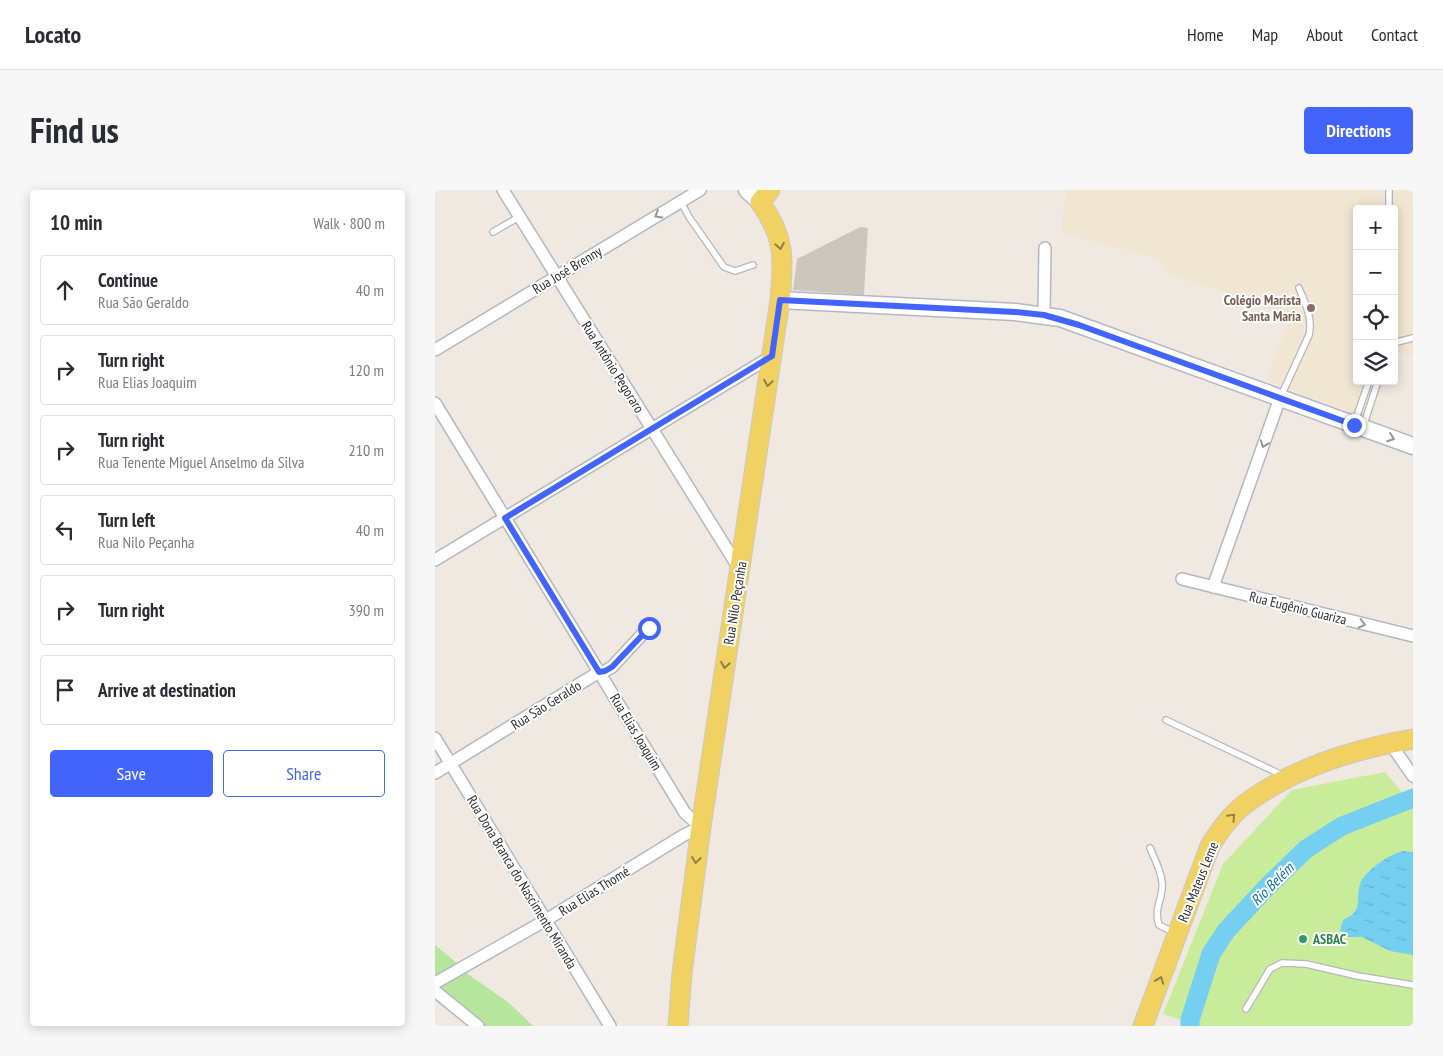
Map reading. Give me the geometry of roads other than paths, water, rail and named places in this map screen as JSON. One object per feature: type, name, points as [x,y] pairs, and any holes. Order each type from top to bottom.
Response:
[{"type":"main road","name":"Rua Nilo Peçanha","points":[[678,1026],[682,973],[701,827],[780,300],[783,261],[781,244],[759,194]]},
{"type":"main road","points":[[780,300],[1044,315],[1079,325],[1413,446]]},
{"type":"main road","name":"Rua Mateus Leme","points":[[1143,1026],[1210,846],[1234,814],[1252,799],[1287,778],[1333,758],[1413,739]]},
{"type":"street","name":"Rua Antônio Pegoraro","points":[[503,190],[740,570]]},
{"type":"street","name":"Rua José Brenny","points":[[435,350],[700,190]]},
{"type":"street","points":[[1044,315],[1045,248]]},
{"type":"street","points":[[435,560],[772,356]]},
{"type":"street","points":[[1213,587],[1280,398]]},
{"type":"street","name":"Rua Elias Joaquim","points":[[435,403],[685,813],[701,827]]},
{"type":"street","name":"Rua Eugênio Guariza","points":[[1182,579],[1413,636]]},
{"type":"street","name":"Rua São Geraldo","points":[[435,773],[599,672],[612,667],[649,628]]},
{"type":"street","name":"Rua Dona Branca do Nascimento Miranda","points":[[435,738],[610,1026]]},
{"type":"street","points":[[1390,743],[1413,776]]},
{"type":"street","name":"Rua Elias Thomé","points":[[435,983],[546,920],[684,835],[701,827]]},
{"type":"street","points":[[435,991],[478,1026]]},
{"type":"lane","points":[[1389,190],[1389,205]]},
{"type":"lane","points":[[681,202],[724,268],[735,271],[753,265]]},
{"type":"lane","points":[[493,232],[519,217]]},
{"type":"lane","points":[[1280,398],[1309,335],[1311,326],[1299,288]]},
{"type":"lane","points":[[1398,342],[1413,338]]},
{"type":"lane","points":[[1358,426],[1368,385]]},
{"type":"lane","points":[[1358,426],[1376,385]]},
{"type":"lane","points":[[1167,720],[1287,778]]},
{"type":"lane","points":[[1150,848],[1156,860],[1162,883],[1156,916],[1159,925],[1177,934]]},
{"type":"lane","points":[[1246,1009],[1270,969],[1282,963],[1306,964],[1358,976],[1413,985]]},
{"type":"water","points":[[1403,851],[1413,852],[1413,955],[1390,951],[1362,937],[1346,937],[1340,930],[1343,920],[1350,917],[1356,909],[1362,879],[1385,859]]},
{"type":"waterway","name":"Rio Belém","points":[[1190,1026],[1190,1020],[1211,954],[1226,931],[1267,887],[1306,849],[1342,826],[1413,798]]},
{"type":"place","name":"Colégio Marista Santa Maria","points":[[1311,308]]},
{"type":"place","name":"ASBAC","points":[[1303,939]]}]
